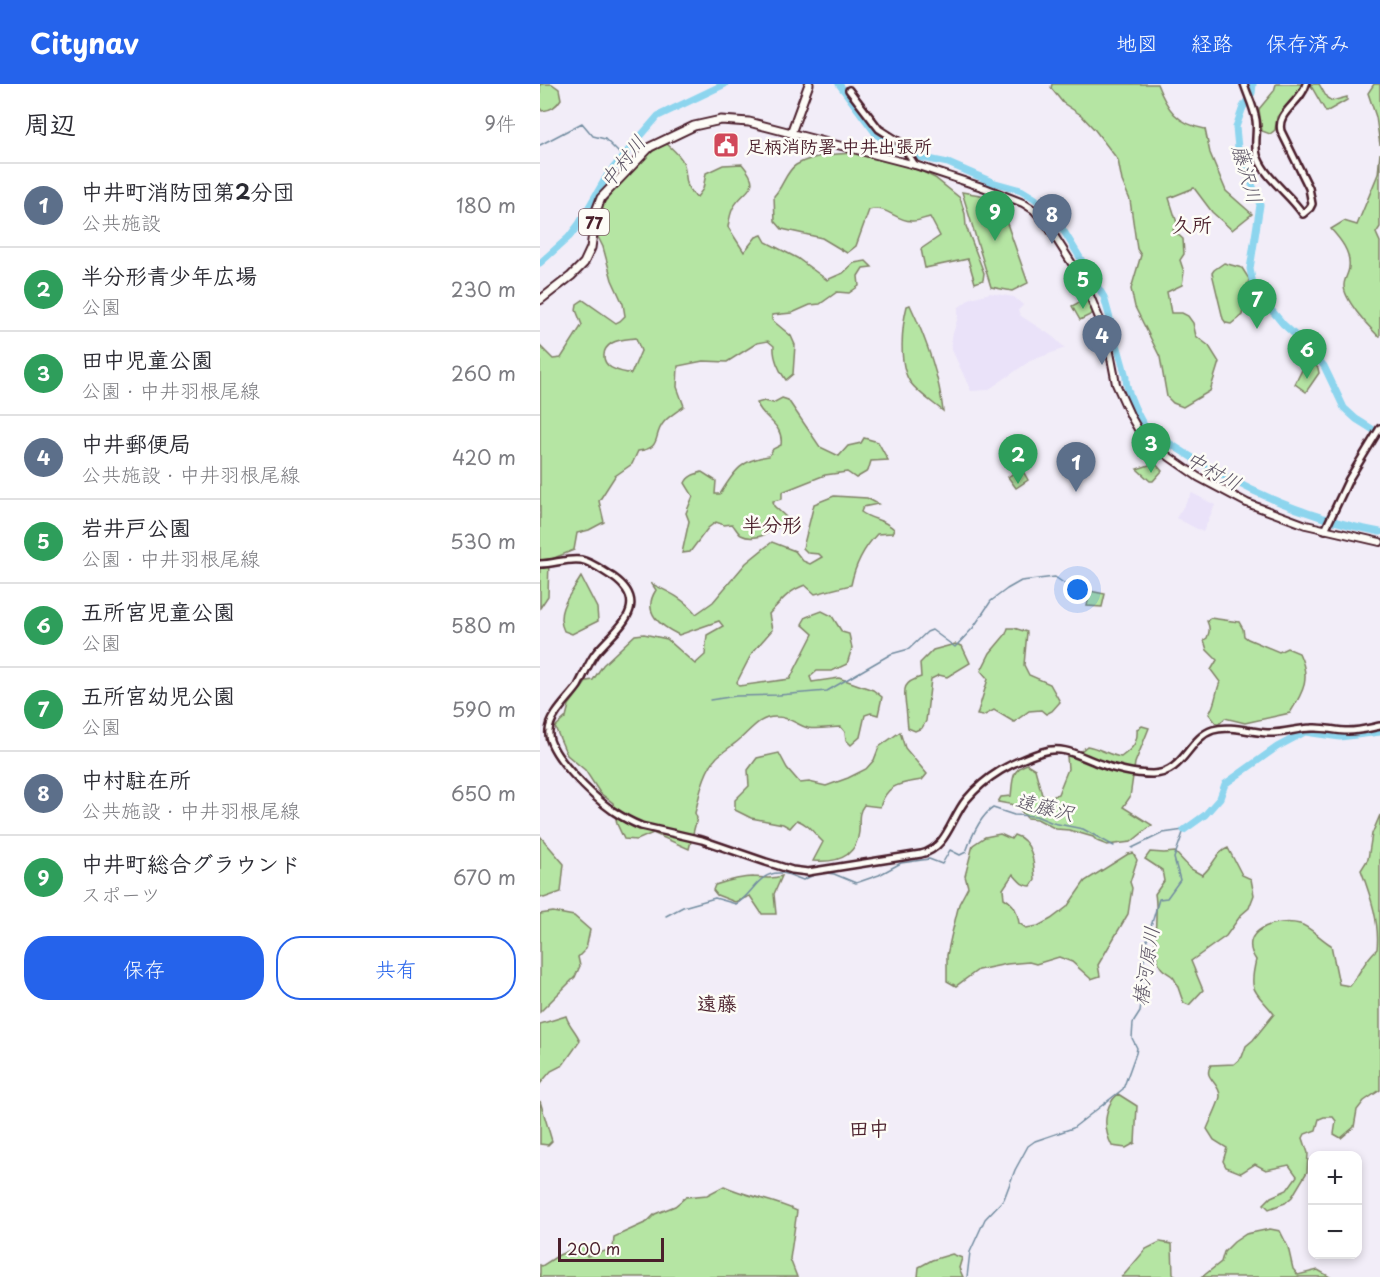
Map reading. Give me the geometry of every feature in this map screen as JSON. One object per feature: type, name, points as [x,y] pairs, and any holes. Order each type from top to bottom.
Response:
[{"type":"main road","points":[[809,84],[791,133],[914,163],[1023,203],[1042,218],[1085,284],[1107,337],[1116,384],[1142,436],[1174,460],[1224,491],[1257,507],[1380,542]]},
{"type":"main road","name":"77","points":[[540,300],[585,263],[591,248],[596,211],[601,198],[650,147],[694,126],[721,120],[749,122],[791,133]]},
{"type":"street","points":[[1245,86],[1256,117],[1255,145],[1258,157],[1303,213],[1310,208],[1309,188],[1281,132],[1280,123],[1283,115],[1298,101],[1306,84]]},
{"type":"street","points":[[849,90],[879,129],[901,143],[914,163]]},
{"type":"street","points":[[1326,528],[1349,480],[1378,431]]},
{"type":"street","points":[[540,564],[574,560],[587,561],[622,585],[630,604],[627,619],[623,625],[597,652],[579,683],[552,720],[549,739],[562,760],[607,807],[632,822],[708,841],[792,870],[808,872],[921,854],[932,850],[943,839],[965,801],[990,777],[1008,764],[1045,751],[1065,750],[1111,767],[1150,774],[1159,773],[1177,765],[1202,737],[1213,730],[1226,729],[1274,734],[1312,728],[1348,731],[1380,726]]},
{"type":"shaded area","points":[[990,293],[1014,297],[1023,305],[1018,311],[1021,316],[1052,336],[1065,348],[1030,361],[988,390],[971,391],[952,350],[951,340],[958,317],[958,308],[971,298]]},
{"type":"shaded area","points":[[1192,493],[1215,505],[1203,532],[1176,518]]},
{"type":"green space","points":[[540,84],[552,84],[559,89],[561,99],[553,108],[542,111],[540,108]]},
{"type":"green space","points":[[1052,84],[1157,84],[1174,114],[1195,127],[1205,129],[1210,153],[1226,191],[1252,214],[1232,230],[1212,212],[1194,188],[1169,198],[1177,223],[1173,230],[1183,239],[1184,254],[1180,260],[1184,272],[1182,285],[1167,292],[1171,313],[1182,313],[1188,316],[1193,323],[1196,336],[1209,346],[1219,362],[1210,391],[1183,407],[1173,403],[1167,397],[1160,357],[1135,307],[1131,289],[1141,255],[1137,249],[1130,200],[1122,181],[1118,160],[1081,115],[1063,103],[1051,88]]},
{"type":"green space","points":[[1276,84],[1319,84],[1327,98],[1332,101],[1347,97],[1347,100],[1326,112],[1311,86],[1303,85],[1277,117],[1275,130],[1270,134],[1262,131],[1259,109],[1274,91]]},
{"type":"green space","points":[[1374,84],[1380,84],[1380,145],[1376,117],[1368,93]]},
{"type":"green space","points":[[666,143],[678,154],[682,159],[688,186],[697,197],[703,189],[706,173],[723,165],[742,164],[752,184],[733,208],[728,227],[744,252],[756,237],[762,235],[766,242],[797,258],[827,280],[843,273],[854,263],[866,261],[872,267],[863,268],[858,276],[859,286],[849,293],[837,292],[820,304],[810,305],[792,313],[772,315],[772,320],[791,336],[795,345],[793,374],[786,380],[777,364],[774,346],[768,341],[757,343],[727,362],[703,361],[678,366],[677,387],[684,406],[660,427],[654,444],[638,451],[632,464],[615,476],[599,501],[604,522],[577,533],[574,550],[549,560],[548,596],[540,608],[540,346],[553,359],[561,358],[582,325],[576,310],[577,304],[583,300],[616,323],[625,316],[623,304],[612,280],[598,237],[604,203],[619,184],[650,153]],"holes":[[[636,338],[641,351],[631,374],[613,369],[604,360],[607,347],[621,340]]]},
{"type":"green space","points":[[885,153],[935,178],[960,198],[966,226],[984,273],[983,280],[975,283],[968,259],[925,268],[921,249],[940,236],[930,217],[911,221],[880,209],[869,210],[856,246],[847,253],[822,238],[782,229],[775,221],[774,196],[796,165],[805,160],[827,155]]},
{"type":"green space","points":[[1380,153],[1380,227],[1376,233],[1380,242],[1380,336],[1378,336],[1347,297],[1344,285],[1349,269],[1347,251],[1331,229],[1344,221],[1357,225],[1378,174]]},
{"type":"green space","points":[[962,192],[998,198],[1028,283],[1012,291],[991,287]]},
{"type":"green space","points":[[1224,263],[1242,268],[1249,279],[1242,315],[1231,324],[1226,323],[1223,319],[1212,273]]},
{"type":"green space","points":[[1087,298],[1094,313],[1080,320],[1072,306]]},
{"type":"green space","points":[[910,305],[931,357],[943,411],[917,390],[906,374],[902,355],[903,334],[907,306]]},
{"type":"green space","points":[[1308,358],[1318,368],[1319,373],[1306,392],[1295,384]]},
{"type":"green space","points":[[782,398],[788,400],[820,447],[839,456],[848,446],[861,443],[864,438],[878,442],[888,460],[871,461],[868,471],[856,478],[847,472],[825,475],[782,492],[782,499],[773,501],[774,506],[786,517],[786,521],[765,534],[747,537],[740,534],[732,524],[724,525],[716,522],[708,528],[690,552],[682,553],[689,521],[686,513],[693,496],[686,481],[702,472],[716,481],[715,494],[720,494],[730,478],[745,463],[769,456],[773,449],[781,445],[781,438],[776,426],[757,403],[764,401],[773,403]]},
{"type":"green space","points":[[1155,463],[1162,471],[1153,481],[1137,469]]},
{"type":"green space","points":[[1014,473],[1024,473],[1028,480],[1016,488],[1008,477]]},
{"type":"green space","points":[[834,496],[867,498],[878,504],[863,507],[861,512],[890,525],[894,529],[892,533],[877,534],[868,545],[860,558],[851,585],[815,594],[805,585],[785,597],[769,614],[772,630],[752,653],[737,682],[739,686],[790,679],[813,634],[802,624],[806,617],[822,611],[832,616],[842,632],[849,634],[852,648],[847,664],[832,671],[817,671],[810,677],[812,682],[839,678],[873,690],[882,697],[878,715],[871,713],[865,715],[860,737],[851,745],[846,740],[845,732],[841,727],[812,729],[782,717],[765,719],[717,757],[708,769],[695,813],[697,818],[689,849],[653,833],[637,840],[624,839],[617,824],[613,803],[600,793],[585,770],[567,755],[555,727],[566,717],[569,705],[587,681],[593,680],[603,665],[635,635],[644,634],[667,639],[695,664],[705,655],[707,635],[723,626],[719,621],[679,635],[672,631],[660,623],[652,612],[652,598],[656,590],[652,584],[681,600],[696,614],[713,602],[746,563],[772,542],[795,551],[803,561],[810,564],[822,557],[819,554],[808,553],[803,548],[814,504]]},
{"type":"green space","points":[[581,577],[597,608],[598,621],[572,634],[564,631],[561,624],[562,610]]},
{"type":"green space","points":[[1090,591],[1105,594],[1102,607],[1087,606]]},
{"type":"green space","points":[[1210,618],[1239,622],[1244,636],[1248,639],[1279,652],[1287,648],[1299,653],[1305,670],[1304,684],[1290,713],[1245,723],[1225,718],[1220,723],[1216,723],[1209,714],[1220,682],[1211,670],[1217,660],[1207,650],[1204,640],[1209,633],[1207,621]]},
{"type":"green space","points":[[1008,628],[1027,632],[1024,665],[1029,675],[1050,684],[1060,702],[1046,714],[1041,710],[1029,711],[1014,722],[994,710],[983,716],[977,715],[988,679],[981,671],[990,653],[1006,634]]},
{"type":"green space","points":[[955,644],[962,646],[970,663],[947,677],[939,675],[931,679],[926,721],[922,728],[915,731],[908,728],[905,688],[910,682],[921,677],[920,663],[933,650]]},
{"type":"green space","points":[[1142,726],[1149,728],[1135,763],[1130,797],[1123,807],[1152,825],[1131,842],[1107,845],[1093,837],[1056,829],[1037,819],[1027,818],[1020,806],[998,802],[1001,797],[1011,796],[1015,773],[1027,764],[1035,769],[1042,795],[1049,799],[1058,794],[1068,769],[1067,756],[1087,746],[1121,757],[1134,745],[1137,729]]},
{"type":"green space","points":[[900,732],[905,748],[927,774],[922,780],[901,784],[891,789],[880,807],[864,805],[860,815],[857,841],[854,848],[844,857],[837,860],[813,861],[823,842],[805,824],[797,820],[790,828],[783,824],[751,818],[735,810],[735,800],[749,786],[748,770],[757,758],[779,753],[787,768],[800,783],[809,782],[826,786],[866,769],[874,760],[879,747]]},
{"type":"green space","points":[[1380,815],[1380,1090],[1364,1101],[1357,1110],[1354,1127],[1341,1138],[1334,1134],[1336,1121],[1333,1117],[1319,1119],[1316,1130],[1305,1134],[1303,1138],[1308,1153],[1307,1172],[1292,1197],[1285,1203],[1269,1209],[1264,1204],[1271,1197],[1287,1190],[1297,1176],[1289,1165],[1266,1170],[1255,1164],[1241,1173],[1226,1167],[1223,1161],[1227,1148],[1214,1140],[1207,1129],[1220,1096],[1210,1077],[1209,1069],[1211,1065],[1234,1064],[1242,1057],[1246,1046],[1274,1014],[1258,995],[1253,985],[1256,960],[1251,950],[1251,941],[1262,928],[1281,923],[1300,924],[1307,927],[1331,945],[1339,984],[1350,986],[1377,949],[1376,919],[1361,870],[1368,859],[1372,834]]},
{"type":"green space","points":[[1000,834],[1011,839],[1014,835],[1020,838],[1029,847],[1031,853],[1035,880],[1031,886],[1023,884],[1013,874],[1003,889],[1004,898],[1013,905],[1019,923],[1026,928],[1038,926],[1051,919],[1067,907],[1085,881],[1133,853],[1137,860],[1130,882],[1132,888],[1128,914],[1098,965],[1100,976],[1091,979],[1072,962],[1059,957],[1036,964],[1029,962],[1007,964],[978,970],[956,986],[947,981],[947,955],[959,904],[968,887],[965,876],[973,845],[985,837]]},
{"type":"green space","points":[[540,836],[564,864],[561,892],[544,898],[540,896]]},
{"type":"green space","points":[[1228,848],[1242,875],[1251,879],[1254,895],[1249,908],[1226,936],[1191,961],[1203,990],[1189,1005],[1184,1003],[1173,977],[1159,964],[1156,947],[1155,894],[1164,881],[1162,870],[1145,859],[1150,852],[1175,852],[1191,869],[1202,875],[1220,853]]},
{"type":"green space","points":[[782,876],[774,894],[776,914],[762,914],[750,896],[735,902],[717,895],[713,890],[715,885],[739,878]]},
{"type":"green space","points":[[553,912],[574,916],[590,930],[586,949],[578,957],[580,966],[575,977],[540,1012],[540,914]]},
{"type":"green space","points":[[566,1016],[580,1041],[563,1065],[551,1071],[540,1084],[540,1024]]},
{"type":"green space","points":[[1118,1094],[1137,1106],[1135,1143],[1126,1148],[1112,1146],[1107,1133],[1107,1112],[1109,1105]]},
{"type":"green space","points":[[540,1101],[552,1141],[548,1145],[540,1144]]},
{"type":"green space","points":[[724,1186],[797,1211],[790,1259],[797,1277],[540,1277],[540,1265],[542,1266],[559,1255],[584,1244],[587,1256],[613,1249],[614,1237],[647,1222],[655,1214],[675,1206],[686,1197],[707,1195]]},
{"type":"green space","points":[[1270,1229],[1280,1231],[1288,1247],[1293,1269],[1298,1275],[1318,1270],[1330,1277],[1202,1277],[1221,1262],[1224,1252],[1234,1242],[1246,1234]]},
{"type":"green space","points":[[1160,1242],[1172,1244],[1173,1274],[1179,1277],[1121,1277],[1146,1249]]},
{"type":"green space","points":[[952,1254],[962,1258],[959,1268],[963,1277],[918,1277],[919,1267]]},
{"type":"waterway","name":"中村川","points":[[540,263],[569,237],[608,174],[658,116],[725,84]]},
{"type":"waterway","name":"中村川","points":[[839,84],[876,134],[892,146],[914,156],[948,163],[992,182],[1021,190],[1054,215],[1104,297],[1130,397],[1141,421],[1149,431],[1219,473],[1270,498],[1324,518],[1380,532]]},
{"type":"waterway","name":"藤沢川","points":[[1253,84],[1252,93],[1243,107],[1236,127],[1238,148],[1260,205],[1250,269],[1254,289],[1283,324],[1324,366],[1344,408],[1356,419],[1380,434]]},
{"type":"waterway","points":[[540,145],[582,123],[593,136],[605,139],[623,157]]},
{"type":"waterway","points":[[710,700],[736,696],[827,691],[891,654],[909,649],[932,630],[955,647],[973,628],[991,601],[1021,581],[1055,577],[1065,584]]},
{"type":"waterway","name":"椿河原川","points":[[1184,830],[1205,815],[1220,798],[1225,784],[1277,747],[1305,732],[1340,737],[1380,732]]},
{"type":"waterway","name":"遠藤沢","points":[[666,916],[683,907],[715,898],[736,904],[747,896],[761,880],[773,873],[786,874],[803,880],[820,872],[834,874],[856,883],[879,875],[901,863],[929,859],[942,864],[950,850],[960,855],[966,852],[980,822],[993,808],[1014,815],[1036,816],[1053,823],[1083,829],[1114,846]]},
{"type":"waterway","name":"椿河原川","points":[[967,1277],[970,1252],[985,1219],[1004,1199],[1015,1170],[1028,1146],[1035,1141],[1073,1128],[1123,1089],[1137,1048],[1132,1038],[1133,1023],[1140,1012],[1143,989],[1141,982],[1147,940],[1159,899],[1167,898],[1180,880],[1174,858],[1184,830],[1163,833],[1132,848]]},
{"type":"place","name":"足柄消防署 中井出張所","points":[[726,145]]},
{"type":"place","name":"中井町総合グラウンド","points":[[995,241]]},
{"type":"place","name":"中村駐在所","points":[[1052,244]]},
{"type":"place","name":"岩井戸公園","points":[[1083,309]]},
{"type":"place","name":"五所宮幼児公園","points":[[1257,329]]},
{"type":"place","name":"中井郵便局","points":[[1102,365]]},
{"type":"place","name":"五所宮児童公園","points":[[1307,379]]},
{"type":"place","name":"田中児童公園","points":[[1151,473]]},
{"type":"place","name":"半分形青少年広場","points":[[1018,484]]},
{"type":"place","name":"中井町消防団第2分団","points":[[1076,492]]},
{"type":"district","name":"久所","points":[[1192,224]]},
{"type":"district","name":"半分形","points":[[772,524]]},
{"type":"district","name":"遠藤","points":[[717,1003]]},
{"type":"district","name":"田中","points":[[869,1128]]}]
